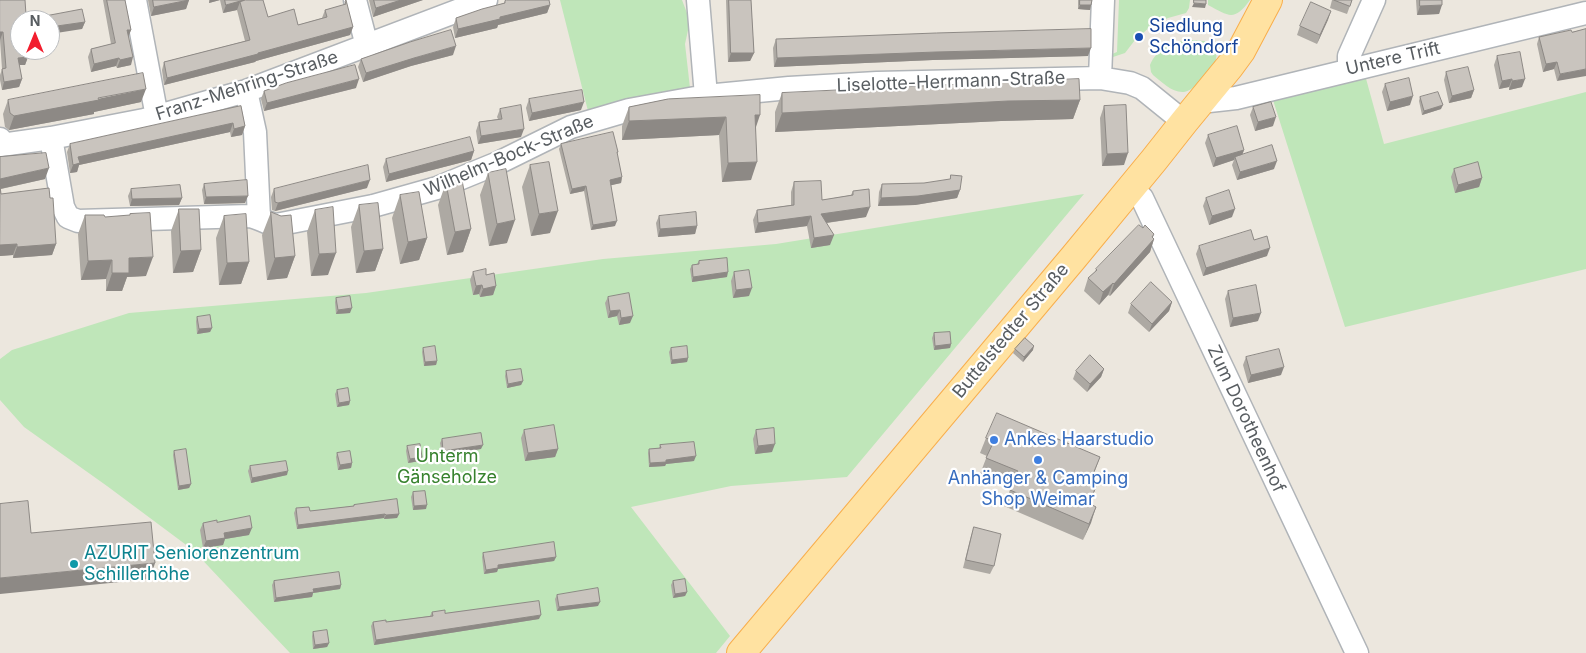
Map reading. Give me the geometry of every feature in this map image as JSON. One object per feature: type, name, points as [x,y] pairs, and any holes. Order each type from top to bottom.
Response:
[{"type":"main road","name":"Buttelstedter Straße","points":[[741,653],[1130,189],[1230,66],[1241,51],[1268,0]]},
{"type":"street","points":[[134,0],[157,117]]},
{"type":"street","points":[[355,0],[367,46]]},
{"type":"street","name":"Franz-Mehring-Straße","points":[[0,142],[51,138],[144,120],[246,91],[486,0]]},
{"type":"street","points":[[698,0],[706,96]]},
{"type":"street","points":[[1100,78],[1103,0]]},
{"type":"street","points":[[1348,70],[1348,56],[1374,0]]},
{"type":"street","name":"Untere Trift","points":[[1192,112],[1236,98],[1586,13]]},
{"type":"street","name":"Liselotte-Herrmann-Straße","points":[[706,96],[781,88],[877,83],[1100,78],[1130,83],[1192,112]]},
{"type":"street","points":[[246,91],[255,132],[259,218]]},
{"type":"street","name":"Wilhelm-Bock-Straße","points":[[51,138],[63,207],[68,217],[78,221],[250,216],[259,218],[267,224],[276,225],[382,204],[437,188],[469,176],[571,127],[629,110],[706,96]]},
{"type":"street","name":"Zum Dorotheenhof","points":[[1130,189],[1142,198],[1357,653]]},
{"type":"green space","points":[[560,0],[682,0],[690,21],[685,44],[690,88],[588,111]]},
{"type":"green space","points":[[1119,0],[1190,0],[1186,13],[1168,18],[1151,26],[1135,40],[1125,53],[1107,59],[1107,56],[1117,52]]},
{"type":"green space","points":[[1208,0],[1250,0],[1240,12],[1231,15],[1208,5]]},
{"type":"green space","points":[[1191,40],[1205,41],[1214,45],[1216,60],[1207,74],[1193,88],[1184,92],[1175,91],[1153,75],[1150,65],[1157,54],[1167,46]]},
{"type":"green space","points":[[1365,75],[1384,144],[1586,92],[1586,269],[1345,327],[1273,100]]},
{"type":"green space","name":"Unterm Gänseholze","points":[[1084,194],[847,477],[731,486],[631,507],[730,636],[716,653],[290,653],[193,550],[24,427],[0,400],[0,359],[12,350],[129,313],[366,293],[603,259],[776,244]]},
{"type":"building","points":[[0,0],[25,0],[26,10],[10,10],[10,60],[18,60],[22,79],[4,82],[2,69],[6,68],[3,32],[0,32]]},
{"type":"building","points":[[107,0],[125,0],[131,30],[127,30],[133,57],[94,64],[91,49],[115,43]]},
{"type":"building","points":[[153,0],[189,0],[154,7]]},
{"type":"building","points":[[225,0],[244,0],[226,5]]},
{"type":"building","points":[[263,0],[268,17],[294,9],[298,25],[327,17],[325,10],[346,4],[346,0],[353,27],[167,78],[164,62],[250,40],[240,2]]},
{"type":"building","points":[[374,0],[401,0],[376,8]]},
{"type":"building","points":[[507,0],[549,0],[550,5],[458,29],[456,18],[505,3]]},
{"type":"building","points":[[729,0],[751,0],[754,53],[731,53]]},
{"type":"building","points":[[1080,0],[1092,0],[1091,5],[1080,5]]},
{"type":"building","points":[[1194,0],[1206,0],[1206,4],[1194,3]]},
{"type":"building","points":[[1334,0],[1352,0],[1350,6]]},
{"type":"building","points":[[1420,0],[1442,0],[1442,5],[1420,6]]},
{"type":"building","points":[[1311,2],[1331,11],[1320,35],[1300,26]]},
{"type":"building","points":[[82,9],[85,22],[60,26],[60,13]]},
{"type":"building","points":[[1091,29],[1091,48],[777,58],[776,39]]},
{"type":"building","points":[[1586,29],[1586,69],[1560,74],[1557,62],[1546,64],[1539,37],[1571,30],[1572,32]]},
{"type":"building","points":[[451,30],[456,46],[366,73],[361,59]]},
{"type":"building","points":[[1520,52],[1525,79],[1502,81],[1497,56]]},
{"type":"building","points":[[355,65],[359,79],[267,103],[264,91],[286,83]]},
{"type":"building","points":[[1468,67],[1474,90],[1452,96],[1446,72]]},
{"type":"building","points":[[143,73],[146,89],[14,116],[10,113],[8,100]]},
{"type":"building","points":[[1409,78],[1413,96],[1390,102],[1385,84]]},
{"type":"building","points":[[1079,79],[1080,100],[1008,101],[782,113],[782,93]]},
{"type":"building","points":[[582,90],[584,102],[532,113],[529,99]]},
{"type":"building","points":[[1438,92],[1443,105],[1424,111],[1420,97]]},
{"type":"building","points":[[760,95],[760,115],[755,115],[757,162],[728,163],[726,117],[629,121],[629,107],[668,99]]},
{"type":"building","points":[[1271,102],[1276,117],[1258,122],[1253,107]]},
{"type":"building","points":[[521,105],[524,129],[481,136],[479,122],[502,119],[500,109]]},
{"type":"building","points":[[1126,105],[1128,153],[1107,154],[1104,106]]},
{"type":"building","points":[[241,106],[245,126],[234,129],[233,123],[78,157],[80,163],[73,165],[70,144]]},
{"type":"building","points":[[1237,126],[1244,150],[1216,158],[1208,135]]},
{"type":"building","points":[[613,132],[622,177],[610,180],[617,221],[593,225],[586,186],[572,189],[561,144]]},
{"type":"building","points":[[470,137],[474,151],[389,174],[386,159]]},
{"type":"building","points":[[1272,145],[1277,161],[1240,172],[1235,157]]},
{"type":"building","points":[[46,153],[49,168],[0,179],[0,157]]},
{"type":"building","points":[[549,162],[558,211],[539,214],[530,165]]},
{"type":"building","points":[[1478,162],[1482,178],[1458,185],[1454,169]]},
{"type":"building","points":[[368,165],[370,180],[278,203],[275,202],[274,189]]},
{"type":"building","points":[[506,169],[515,220],[497,224],[488,173]]},
{"type":"building","points":[[951,175],[962,176],[960,190],[918,196],[881,198],[882,184],[924,183],[950,179]]},
{"type":"building","points":[[247,180],[248,196],[206,197],[204,184]]},
{"type":"building","points":[[462,180],[471,229],[455,232],[446,183]]},
{"type":"building","points":[[821,181],[822,200],[853,195],[853,191],[869,189],[870,207],[821,214],[834,235],[814,238],[811,216],[758,223],[757,210],[794,205],[794,182]]},
{"type":"building","points":[[180,185],[182,198],[132,199],[131,189]]},
{"type":"building","points":[[0,186],[1,194],[49,188],[50,198],[53,198],[56,244],[17,247],[17,244],[0,245]]},
{"type":"building","points":[[1229,190],[1235,209],[1212,216],[1206,198]]},
{"type":"building","points":[[419,192],[427,238],[408,242],[400,195]]},
{"type":"building","points":[[378,203],[383,249],[364,251],[359,205]]},
{"type":"building","points":[[333,207],[336,253],[319,254],[315,210]]},
{"type":"building","points":[[179,209],[199,209],[201,250],[181,251]]},
{"type":"building","points":[[271,212],[281,216],[291,215],[295,256],[275,258]]},
{"type":"building","points":[[696,212],[697,226],[660,229],[659,216]]},
{"type":"building","points":[[150,213],[153,257],[129,258],[129,273],[112,273],[112,260],[88,261],[85,215],[104,215],[105,217]]},
{"type":"building","points":[[246,214],[249,262],[227,263],[224,216]]},
{"type":"building","points":[[1139,225],[1143,228],[1145,225],[1154,234],[1152,237],[1154,239],[1114,284],[1103,292],[1088,278]]},
{"type":"building","points":[[1251,230],[1254,240],[1267,236],[1270,248],[1206,268],[1199,246]]},
{"type":"building","points":[[727,258],[728,272],[693,277],[692,265],[699,264],[699,261]]},
{"type":"building","points":[[486,269],[486,275],[494,273],[496,286],[483,289],[482,285],[476,286],[473,272]]},
{"type":"building","points":[[749,270],[752,288],[736,290],[734,272]]},
{"type":"building","points":[[1151,282],[1172,302],[1152,324],[1131,304]]},
{"type":"building","points":[[1256,285],[1261,313],[1233,318],[1228,291]]},
{"type":"building","points":[[629,293],[633,316],[621,318],[620,310],[610,311],[608,297]]},
{"type":"building","points":[[350,296],[352,308],[338,310],[336,298]]},
{"type":"building","points":[[210,315],[212,328],[199,329],[197,317]]},
{"type":"building","points":[[950,332],[951,344],[935,346],[934,333]]},
{"type":"building","points":[[1025,338],[1034,346],[1024,357],[1015,349]]},
{"type":"building","points":[[435,346],[437,361],[425,362],[423,348]]},
{"type":"building","points":[[687,346],[688,358],[672,360],[671,348]]},
{"type":"building","points":[[1279,349],[1284,367],[1251,375],[1246,357]]},
{"type":"building","points":[[1090,355],[1104,369],[1090,384],[1076,371]]},
{"type":"building","points":[[521,369],[523,381],[508,384],[506,371]]},
{"type":"building","points":[[348,388],[350,401],[339,403],[337,390]]},
{"type":"building","points":[[997,413],[1100,457],[1091,479],[1098,482],[1089,503],[1096,507],[1089,524],[1010,490],[1018,471],[986,458],[994,441],[986,438]]},
{"type":"building","points":[[554,425],[558,449],[528,453],[524,430]]},
{"type":"building","points":[[774,428],[775,444],[758,446],[756,430]]},
{"type":"building","points":[[481,433],[483,445],[443,451],[442,439]]},
{"type":"building","points":[[694,442],[696,456],[650,463],[649,449],[661,448],[660,445]]},
{"type":"building","points":[[420,444],[422,457],[410,459],[407,446]]},
{"type":"building","points":[[186,449],[191,484],[179,486],[174,451]]},
{"type":"building","points":[[350,451],[352,463],[340,465],[337,453]]},
{"type":"building","points":[[286,461],[288,471],[252,478],[250,466]]},
{"type":"building","points":[[425,491],[427,505],[414,506],[413,492]]},
{"type":"building","points":[[397,499],[399,514],[385,514],[298,525],[296,508],[309,507],[310,511]]},
{"type":"building","name":"AZURIT Seniorenzentrum Schillerhöhe","points":[[28,501],[31,533],[151,522],[155,563],[0,578],[0,504]]},
{"type":"building","points":[[250,516],[252,528],[224,533],[225,538],[206,541],[203,523]]},
{"type":"building","points":[[974,527],[1001,534],[994,566],[966,560]]},
{"type":"building","points":[[554,542],[556,557],[498,565],[498,568],[486,570],[483,553]]},
{"type":"building","points":[[339,572],[341,585],[313,589],[314,592],[276,598],[274,581]]},
{"type":"building","points":[[685,579],[687,592],[675,594],[673,581]]},
{"type":"building","points":[[598,588],[600,602],[559,607],[557,595]]},
{"type":"building","points":[[539,601],[541,615],[376,640],[373,622],[433,616],[432,612],[445,610],[445,613]]},
{"type":"building","points":[[327,630],[329,643],[315,645],[313,632]]},
{"type":"place","name":"Siedlung Schöndorf","points":[[1139,37]]},
{"type":"place","name":"Ankes Haarstudio","points":[[994,440]]},
{"type":"place","name":"Anhänger & Camping Shop Weimar","points":[[1038,460]]},
{"type":"place","name":"AZURIT Seniorenzentrum Schillerhöhe","points":[[74,564]]}]
